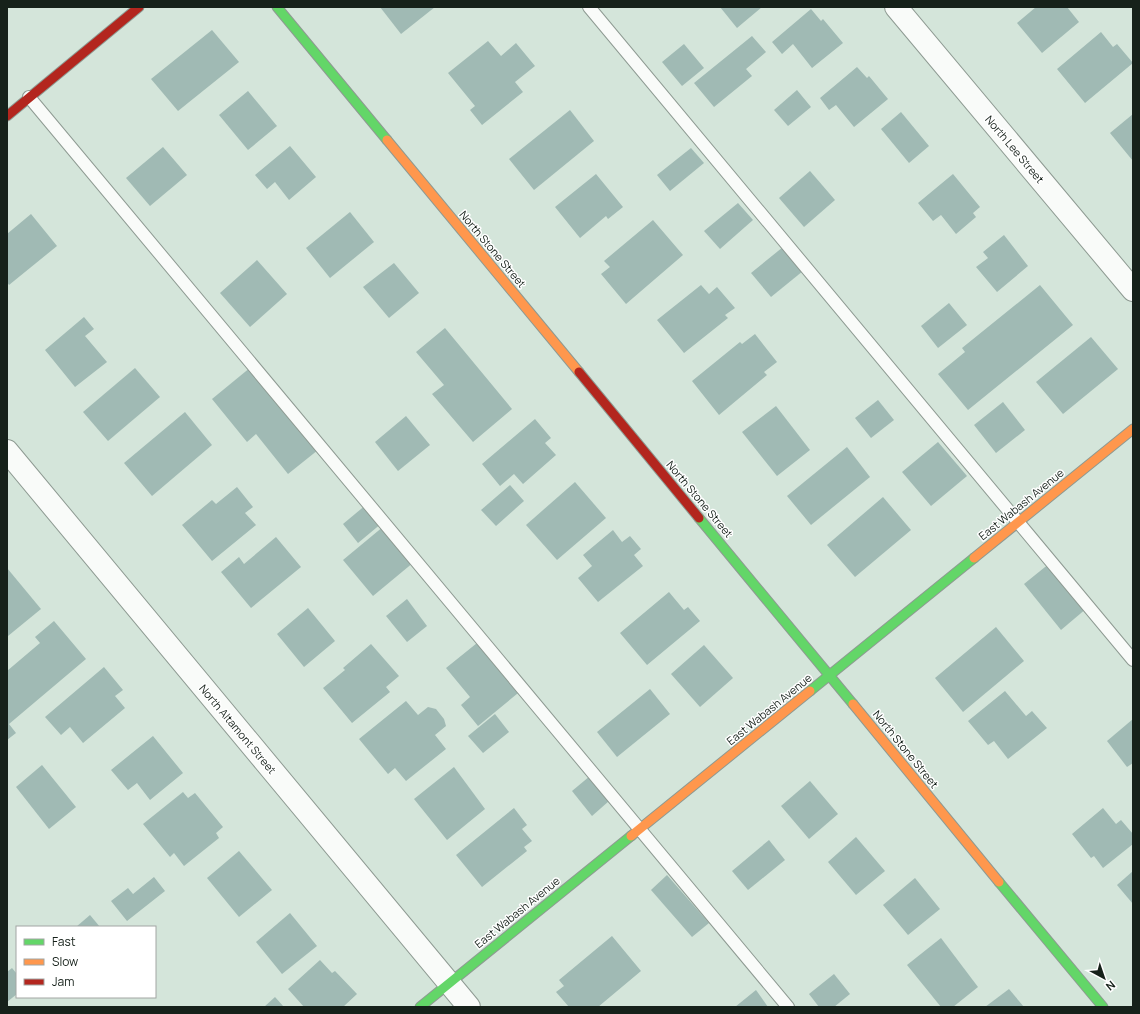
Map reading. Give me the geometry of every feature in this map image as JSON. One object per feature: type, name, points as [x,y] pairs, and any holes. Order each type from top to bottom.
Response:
[{"type":"street","points":[[7,116],[139,7]]},
{"type":"street","name":"North Stone Street","points":[[277,7],[1103,1007]]},
{"type":"street","name":"North Lee Street","points":[[896,7],[1133,290]]},
{"type":"street","name":"East Wabash Avenue","points":[[420,1007],[1133,429]]},
{"type":"street","name":"North Altamont Street","points":[[7,451],[469,1007]]},
{"type":"lane","points":[[589,7],[1019,521],[1133,660]]},
{"type":"lane","points":[[29,97],[788,1007]]},
{"type":"building","points":[[380,7],[435,7],[401,34]]},
{"type":"building","points":[[720,7],[762,7],[737,28]]},
{"type":"building","points":[[1036,7],[1067,7],[1079,22],[1042,53],[1017,23]]},
{"type":"building","points":[[811,9],[821,21],[823,19],[843,43],[812,68],[793,44],[782,54],[772,42]]},
{"type":"building","points":[[212,30],[239,62],[178,111],[151,79]]},
{"type":"building","points":[[1101,32],[1113,47],[1117,44],[1133,63],[1085,103],[1057,69]]},
{"type":"building","points":[[752,36],[766,52],[746,69],[752,76],[714,107],[694,83]]},
{"type":"building","points":[[488,41],[501,56],[516,43],[535,66],[515,82],[523,92],[482,125],[470,110],[475,106],[448,73]]},
{"type":"building","points":[[684,44],[704,68],[682,86],[662,62]]},
{"type":"building","points":[[857,67],[867,78],[869,76],[888,99],[854,127],[836,105],[829,110],[820,98]]},
{"type":"building","points":[[797,90],[811,107],[788,126],[774,110]]},
{"type":"building","points":[[248,91],[277,126],[248,150],[219,115]]},
{"type":"building","points":[[570,110],[594,141],[534,190],[509,159]]},
{"type":"building","points":[[901,112],[929,146],[909,163],[881,129]]},
{"type":"building","points":[[1133,114],[1133,161],[1110,133]]},
{"type":"building","points":[[290,146],[316,177],[289,200],[275,182],[267,189],[255,175]]},
{"type":"building","points":[[163,147],[187,175],[150,206],[126,178]]},
{"type":"building","points":[[691,148],[704,163],[670,191],[657,175]]},
{"type":"building","points":[[810,171],[835,200],[804,227],[779,198]]},
{"type":"building","points":[[596,174],[623,207],[608,219],[606,216],[580,238],[555,207]]},
{"type":"building","points":[[953,174],[980,207],[973,213],[976,217],[956,234],[941,215],[933,221],[918,203]]},
{"type":"building","points":[[738,203],[753,220],[720,249],[704,231]]},
{"type":"building","points":[[350,212],[374,242],[330,278],[306,248]]},
{"type":"building","points":[[31,214],[57,246],[9,285],[7,282],[7,234]]},
{"type":"building","points":[[653,220],[683,255],[626,304],[601,274],[610,267],[604,261]]},
{"type":"building","points":[[1004,235],[1028,266],[997,292],[976,267],[988,258],[983,252]]},
{"type":"building","points":[[783,247],[803,271],[771,297],[751,273]]},
{"type":"building","points":[[257,260],[287,294],[250,327],[220,293]]},
{"type":"building","points":[[394,263],[419,293],[389,318],[363,287]]},
{"type":"building","points":[[701,285],[709,294],[717,287],[735,308],[725,315],[728,318],[684,353],[657,320]]},
{"type":"building","points":[[1040,285],[1073,325],[968,410],[938,374],[965,352],[962,348]]},
{"type":"building","points":[[949,303],[967,325],[938,348],[921,326]]},
{"type":"building","points":[[84,317],[94,329],[85,336],[107,362],[75,387],[45,350]]},
{"type":"building","points":[[445,328],[512,409],[473,442],[432,394],[444,385],[416,352]]},
{"type":"building","points":[[755,334],[777,362],[764,372],[767,375],[719,415],[692,381],[740,342],[742,344]]},
{"type":"building","points":[[1091,337],[1118,369],[1063,414],[1036,382]]},
{"type":"building","points":[[251,367],[318,450],[288,474],[256,434],[247,442],[212,399]]},
{"type":"building","points":[[135,368],[160,397],[108,441],[83,412]]},
{"type":"building","points":[[878,400],[894,420],[871,438],[855,418]]},
{"type":"building","points":[[1003,402],[1025,430],[996,453],[974,425]]},
{"type":"building","points":[[776,406],[810,450],[777,476],[742,432]]},
{"type":"building","points":[[185,412],[212,445],[152,496],[124,463]]},
{"type":"building","points":[[406,416],[430,445],[398,471],[375,442]]},
{"type":"building","points":[[535,419],[551,438],[545,443],[556,455],[523,484],[514,474],[500,486],[482,464]]},
{"type":"building","points":[[938,442],[967,476],[931,506],[902,472]]},
{"type":"building","points":[[847,447],[870,477],[811,525],[787,496]]},
{"type":"building","points":[[575,482],[606,518],[557,560],[526,525]]},
{"type":"building","points":[[510,485],[524,501],[496,526],[481,510]]},
{"type":"building","points":[[237,487],[253,507],[245,513],[256,525],[212,561],[182,525],[212,500],[216,504]]},
{"type":"building","points":[[883,497],[911,530],[855,577],[827,545]]},
{"type":"building","points":[[367,504],[382,523],[358,543],[343,524]]},
{"type":"building","points":[[384,526],[414,562],[373,596],[343,560]]},
{"type":"building","points":[[613,530],[622,542],[630,536],[641,549],[634,555],[643,566],[598,602],[578,578],[592,566],[583,555]]},
{"type":"building","points":[[276,537],[301,567],[251,608],[221,572],[239,557],[244,564]]},
{"type":"building","points":[[1050,563],[1087,608],[1061,630],[1024,584]]},
{"type":"building","points":[[7,568],[41,609],[8,636],[7,635]]},
{"type":"building","points":[[669,592],[684,610],[688,607],[700,621],[647,665],[620,633]]},
{"type":"building","points":[[407,599],[427,626],[407,642],[386,616]]},
{"type":"building","points":[[308,608],[335,641],[304,667],[277,634]]},
{"type":"building","points":[[54,621],[86,659],[9,724],[16,733],[7,740],[7,671],[40,643],[35,637]]},
{"type":"building","points":[[996,627],[1024,661],[963,712],[935,678]]},
{"type":"building","points":[[482,639],[523,689],[478,726],[461,705],[470,697],[446,668]]},
{"type":"building","points":[[371,644],[399,676],[386,687],[390,692],[352,723],[323,688],[345,670],[343,668]]},
{"type":"building","points":[[704,645],[733,678],[700,707],[671,674]]},
{"type":"building","points":[[104,667],[123,690],[115,696],[125,708],[83,743],[70,727],[61,735],[45,717]]},
{"type":"building","points":[[650,689],[670,714],[617,757],[597,732]]},
{"type":"building","points":[[1005,691],[1026,716],[1032,711],[1047,728],[1008,759],[994,741],[988,745],[968,721]]},
{"type":"building","points":[[406,701],[418,715],[428,707],[436,709],[444,719],[446,726],[435,735],[446,749],[406,781],[395,768],[388,774],[359,739]]},
{"type":"building","points":[[495,714],[509,732],[483,753],[468,736]]},
{"type":"building","points":[[1133,719],[1133,763],[1127,767],[1107,741]]},
{"type":"building","points":[[153,736],[183,773],[150,800],[137,783],[128,790],[111,770]]},
{"type":"building","points":[[42,765],[76,807],[49,829],[16,787]]},
{"type":"building","points":[[454,767],[485,809],[447,840],[414,799]]},
{"type":"building","points":[[590,776],[609,801],[592,816],[572,791]]},
{"type":"building","points":[[810,781],[838,814],[809,839],[781,806]]},
{"type":"building","points":[[183,792],[188,798],[195,793],[223,827],[216,833],[219,838],[184,866],[174,853],[170,857],[143,824]]},
{"type":"building","points":[[514,808],[527,825],[522,829],[532,841],[524,847],[527,851],[482,887],[456,855]]},
{"type":"building","points":[[1103,808],[1116,824],[1121,820],[1133,834],[1133,844],[1103,868],[1094,856],[1091,858],[1072,834]]},
{"type":"building","points":[[856,837],[885,871],[856,895],[828,862]]},
{"type":"building","points":[[769,840],[785,860],[748,890],[732,871]]},
{"type":"building","points":[[239,851],[272,890],[239,917],[207,878]]},
{"type":"building","points":[[1133,871],[1133,904],[1117,885]]},
{"type":"building","points":[[667,875],[709,923],[692,937],[651,890]]},
{"type":"building","points":[[154,877],[165,891],[127,921],[111,901],[128,888],[133,894]]},
{"type":"building","points":[[915,878],[940,909],[908,935],[883,905]]},
{"type":"building","points":[[290,913],[317,946],[282,974],[256,942]]},
{"type":"building","points":[[90,915],[99,926],[77,926]]},
{"type":"building","points":[[612,936],[641,971],[598,1007],[569,1007],[556,992],[564,986],[559,980]]},
{"type":"building","points":[[941,938],[978,987],[953,1007],[941,1007],[907,965]]},
{"type":"building","points":[[320,960],[332,973],[335,971],[357,994],[343,1007],[304,1007],[288,989]]},
{"type":"building","points":[[12,968],[16,973],[16,995],[7,1002],[7,972]]},
{"type":"building","points":[[834,974],[850,994],[834,1007],[819,1007],[809,994]]},
{"type":"building","points":[[1009,989],[1024,1007],[985,1007]]},
{"type":"building","points":[[756,990],[768,1007],[735,1007]]},
{"type":"building","points":[[275,997],[284,1007],[264,1007]]},
{"type":"traffic: fast","points":[[277,7],[387,140]]},
{"type":"traffic: fast","points":[[699,518],[853,704]]},
{"type":"traffic: fast","points":[[810,691],[974,558]]},
{"type":"traffic: fast","points":[[420,1007],[631,836]]},
{"type":"traffic: fast","points":[[999,882],[1103,1007]]},
{"type":"traffic: slow","points":[[387,140],[579,372]]},
{"type":"traffic: slow","points":[[974,558],[1133,429]]},
{"type":"traffic: slow","points":[[631,836],[810,691]]},
{"type":"traffic: slow","points":[[853,704],[999,882]]},
{"type":"traffic: jam","points":[[7,116],[139,7]]},
{"type":"traffic: jam","points":[[579,372],[699,518]]}]
